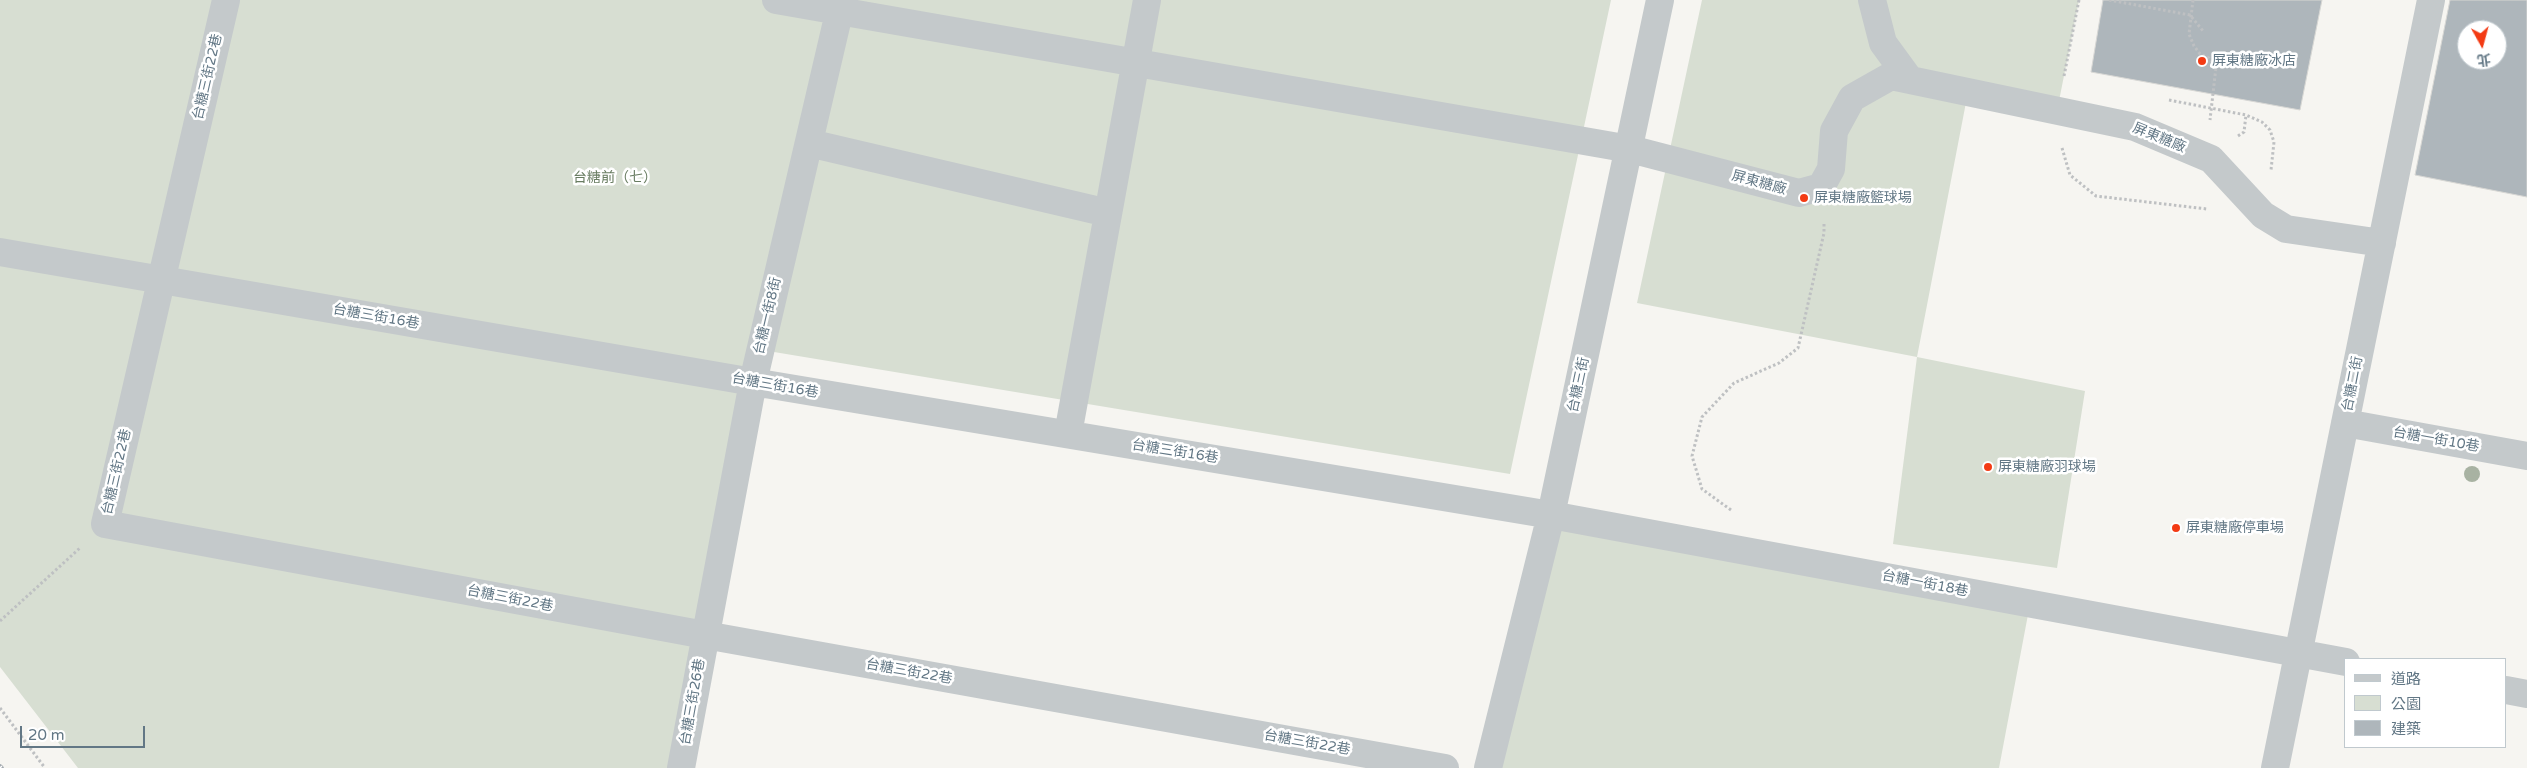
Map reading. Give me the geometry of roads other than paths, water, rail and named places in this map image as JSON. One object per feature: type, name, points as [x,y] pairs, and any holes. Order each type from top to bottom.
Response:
[{"type":"street","name":"台糖三街22巷","points":[[226,0],[106,524],[705,635],[1445,768]]},
{"type":"street","name":"屏東糖廠","points":[[776,0],[841,6],[1134,63],[1630,150],[1799,193],[1821,187],[1831,169],[1834,131],[1852,98],[1891,76],[2135,127],[2212,159],[2263,215],[2286,228],[2382,243]]},
{"type":"street","points":[[1068,434],[1134,63],[1147,0]]},
{"type":"street","name":"台糖三街","points":[[1488,768],[1551,515],[1630,150],[1660,0]]},
{"type":"street","points":[[1872,0],[1883,43],[1910,80]]},
{"type":"street","name":"台糖二街","points":[[2276,768],[2431,0]]},
{"type":"street","name":"台糖一街8街","points":[[705,635],[752,382],[841,6]]},
{"type":"street","points":[[809,143],[1108,213]]},
{"type":"street","name":"台糖三街16巷","points":[[0,252],[752,382],[1551,515]]},
{"type":"street","name":"台糖一街10巷","points":[[2345,423],[2527,456]]},
{"type":"street","name":"台糖一街18巷","points":[[1551,515],[2344,662]]},
{"type":"street","name":"台糖三街26巷","points":[[682,768],[705,635]]},
{"type":"street","points":[[2507,690],[2527,694]]},
{"type":"place","name":"屏東糖廠冰店","points":[[2202,61]]},
{"type":"place","name":"屏東糖廠籃球場","points":[[1804,198]]},
{"type":"place","name":"屏東糖廠羽球場","points":[[1988,467]]},
{"type":"place","name":"屏東糖廠停車場","points":[[2176,528]]},
{"type":"park label","name":"台糖前（七）","points":[[615,178]]}]
